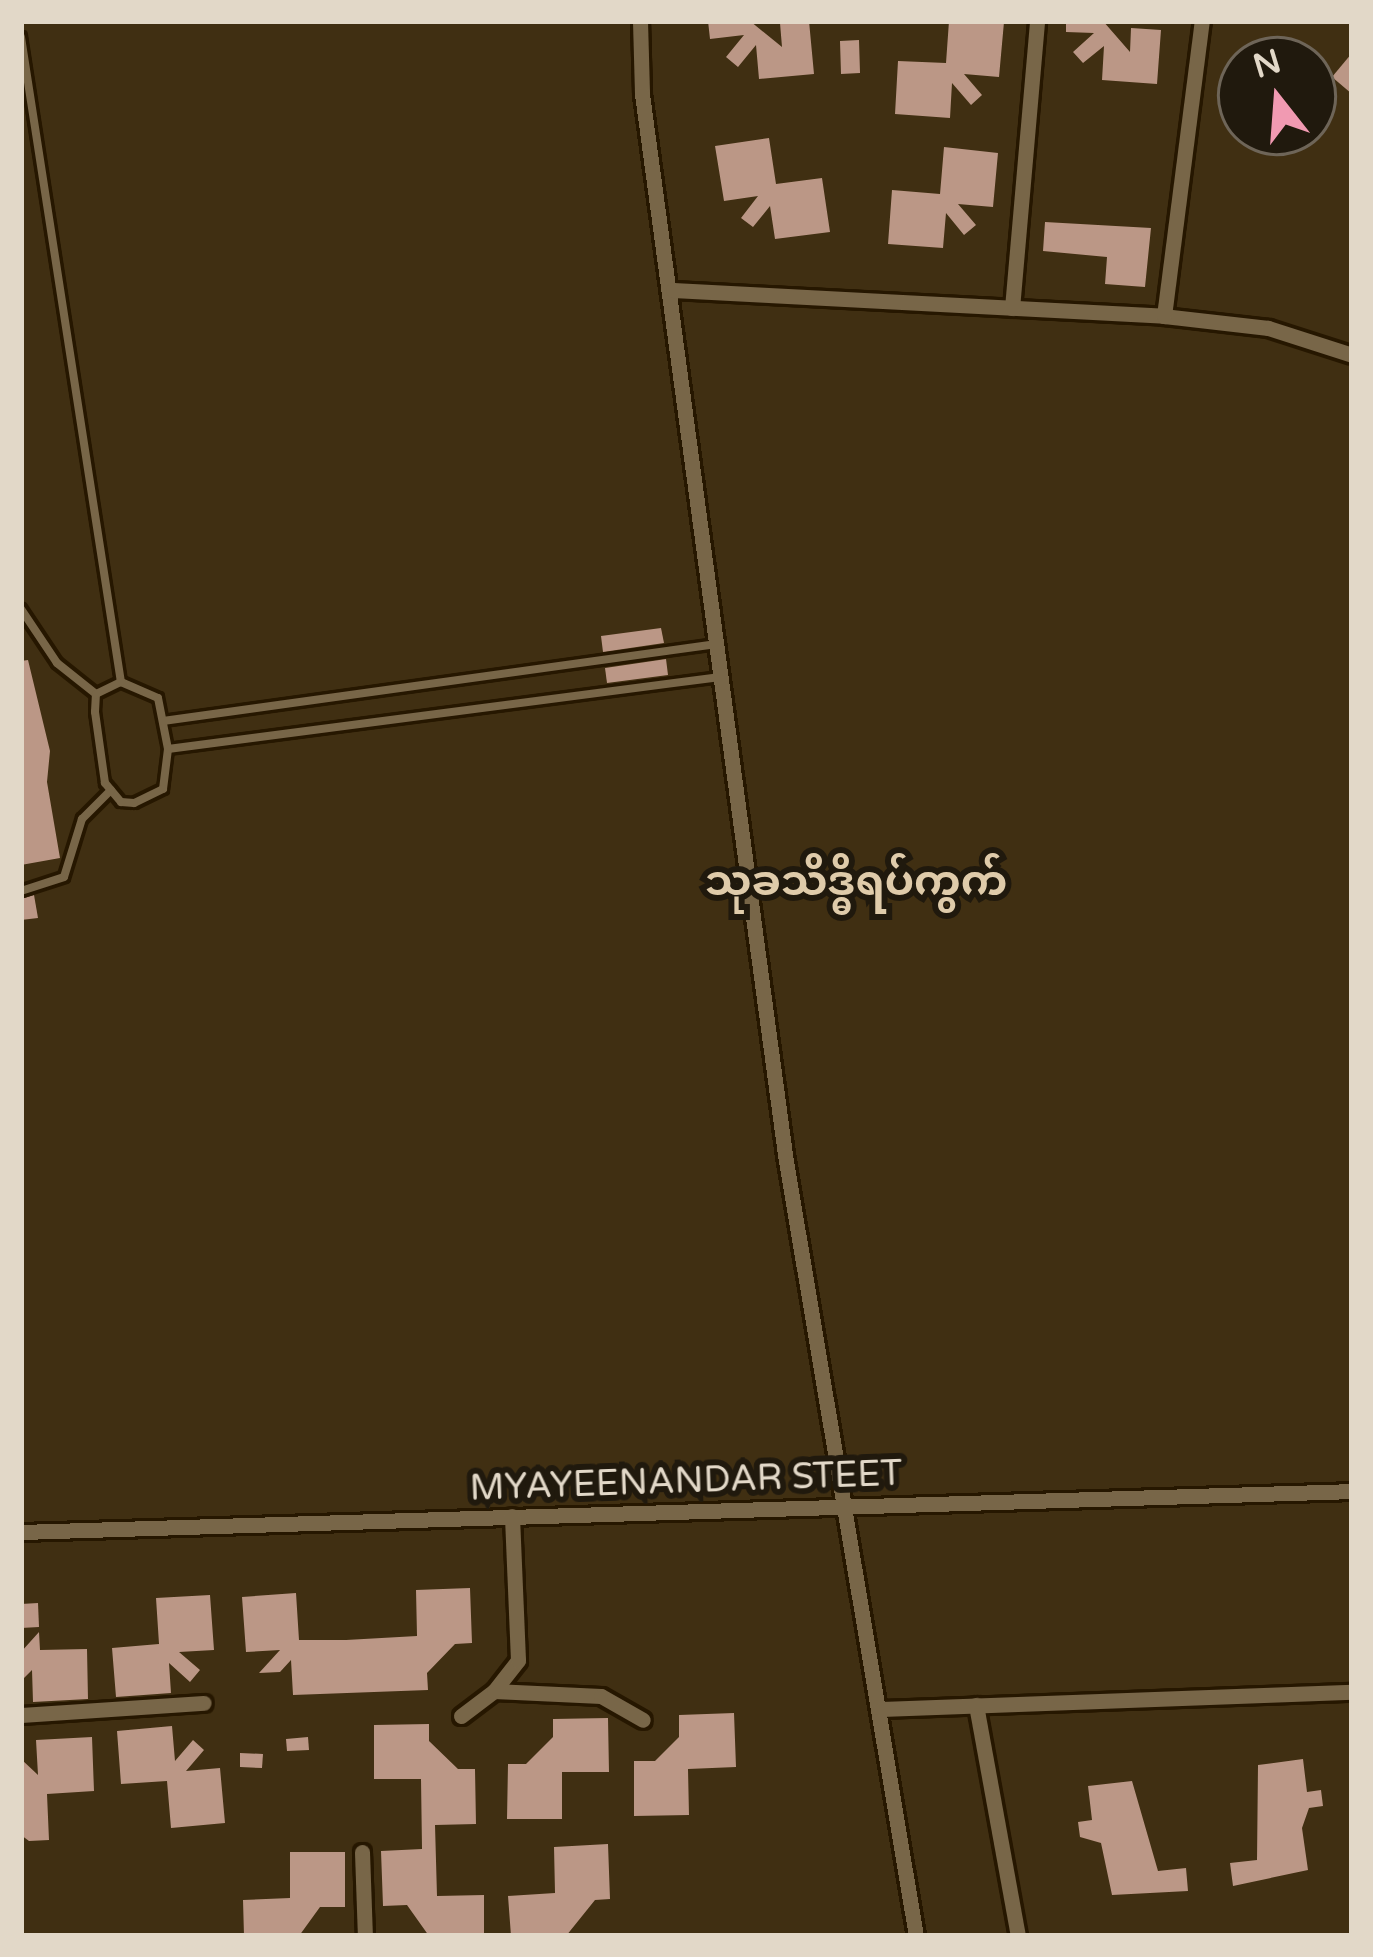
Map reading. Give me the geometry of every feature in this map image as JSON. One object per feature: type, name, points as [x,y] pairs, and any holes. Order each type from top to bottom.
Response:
[{"type":"street","points":[[640,21],[642,94],[673,290],[785,1155],[882,1709],[916,1936]]},
{"type":"street","points":[[1012,308],[1037,21]]},
{"type":"street","points":[[1164,316],[1202,21]]},
{"type":"street","points":[[673,290],[1164,316],[1268,328],[1352,356]]},
{"type":"street","name":"MYAYEENANDAR STEET","points":[[21,1532],[1352,1491]]},
{"type":"street","points":[[460,1716],[494,1691],[518,1660],[512,1516]]},
{"type":"street","points":[[494,1691],[601,1696],[643,1720]]},
{"type":"street","points":[[882,1709],[1352,1692]]},
{"type":"street","points":[[21,1715],[204,1703]]},
{"type":"street","points":[[976,1706],[1018,1936]]},
{"type":"street","points":[[362,1852],[365,1936]]},
{"type":"lane","points":[[21,37],[122,682]]},
{"type":"lane","points":[[21,609],[57,663],[96,694],[111,790],[121,802],[153,797],[169,775],[158,698],[122,682],[96,694]]},
{"type":"lane","points":[[164,721],[719,644]]},
{"type":"lane","points":[[168,749],[723,676]]},
{"type":"lane","points":[[21,891],[64,878],[82,819],[111,790]]},
{"type":"building","points":[[708,21],[750,21],[782,47],[780,23],[809,21],[814,74],[759,79],[756,45],[738,67],[726,57],[744,35],[710,39]]},
{"type":"building","points":[[949,21],[1004,22],[999,77],[964,74],[982,95],[971,105],[952,83],[950,118],[895,114],[898,61],[946,63]]},
{"type":"building","points":[[1066,21],[1103,21],[1130,52],[1131,28],[1161,30],[1157,84],[1102,80],[1104,46],[1083,63],[1073,52],[1094,33],[1066,32]]},
{"type":"building","points":[[859,40],[860,73],[841,74],[840,41]]},
{"type":"building","points":[[1352,53],[1352,94],[1337,81],[1337,71]]},
{"type":"building","points":[[769,138],[776,184],[822,178],[830,232],[775,239],[770,206],[753,227],[741,218],[758,196],[724,201],[715,146]]},
{"type":"building","points":[[944,147],[998,153],[993,207],[958,204],[976,225],[964,235],[946,213],[943,248],[888,244],[892,190],[940,194]]},
{"type":"building","points":[[1045,222],[1151,228],[1145,287],[1105,284],[1107,257],[1043,251]]},
{"type":"building","points":[[661,628],[664,643],[603,652],[601,636]]},
{"type":"building","points":[[666,659],[668,675],[607,683],[605,668]]},
{"type":"building","points":[[28,660],[50,751],[47,782],[60,858],[21,865],[21,661]]},
{"type":"building","points":[[34,895],[38,918],[21,920],[21,899]]},
{"type":"building","points":[[470,1588],[472,1643],[455,1644],[427,1673],[428,1690],[293,1695],[291,1660],[280,1672],[259,1673],[280,1650],[246,1652],[242,1597],[296,1593],[299,1640],[346,1640],[417,1636],[416,1590]]},
{"type":"building","points":[[210,1595],[214,1650],[179,1652],[200,1670],[190,1682],[169,1663],[171,1693],[116,1697],[112,1648],[159,1644],[156,1598]]},
{"type":"building","points":[[38,1603],[39,1627],[21,1628],[21,1604]]},
{"type":"building","points":[[39,1632],[40,1650],[87,1649],[88,1699],[33,1702],[32,1670],[21,1681],[21,1652]]},
{"type":"building","points":[[734,1713],[736,1767],[688,1769],[689,1815],[634,1816],[634,1761],[655,1761],[679,1737],[679,1715]]},
{"type":"building","points":[[608,1718],[609,1772],[562,1772],[562,1819],[507,1819],[508,1764],[526,1764],[553,1737],[553,1719]]},
{"type":"building","points":[[429,1724],[429,1741],[458,1769],[475,1769],[476,1824],[435,1825],[437,1896],[484,1895],[484,1936],[429,1936],[407,1905],[383,1906],[381,1851],[422,1849],[421,1779],[374,1779],[374,1725]]},
{"type":"building","points":[[172,1726],[175,1761],[193,1740],[204,1750],[186,1771],[220,1768],[225,1823],[171,1828],[167,1781],[121,1784],[117,1731]]},
{"type":"building","points":[[92,1737],[94,1791],[47,1794],[49,1840],[29,1841],[21,1835],[21,1759],[38,1775],[36,1740]]},
{"type":"building","points":[[308,1737],[309,1750],[287,1751],[286,1739]]},
{"type":"building","points":[[240,1753],[263,1754],[262,1768],[240,1767]]},
{"type":"building","points":[[1303,1759],[1307,1792],[1321,1790],[1323,1806],[1309,1808],[1302,1828],[1308,1870],[1233,1886],[1230,1863],[1257,1860],[1258,1765]]},
{"type":"building","points":[[1132,1781],[1158,1871],[1186,1868],[1188,1891],[1112,1895],[1101,1843],[1080,1837],[1078,1822],[1092,1820],[1088,1786]]},
{"type":"building","points":[[608,1844],[610,1899],[595,1900],[566,1936],[511,1936],[508,1896],[555,1893],[554,1847]]},
{"type":"building","points":[[290,1852],[345,1852],[345,1907],[320,1907],[299,1936],[244,1936],[243,1900],[290,1898]]},
{"type":"district","name":"သုခသိဒ္ဓိရပ်ကွက်","points":[[856,882]]}]
